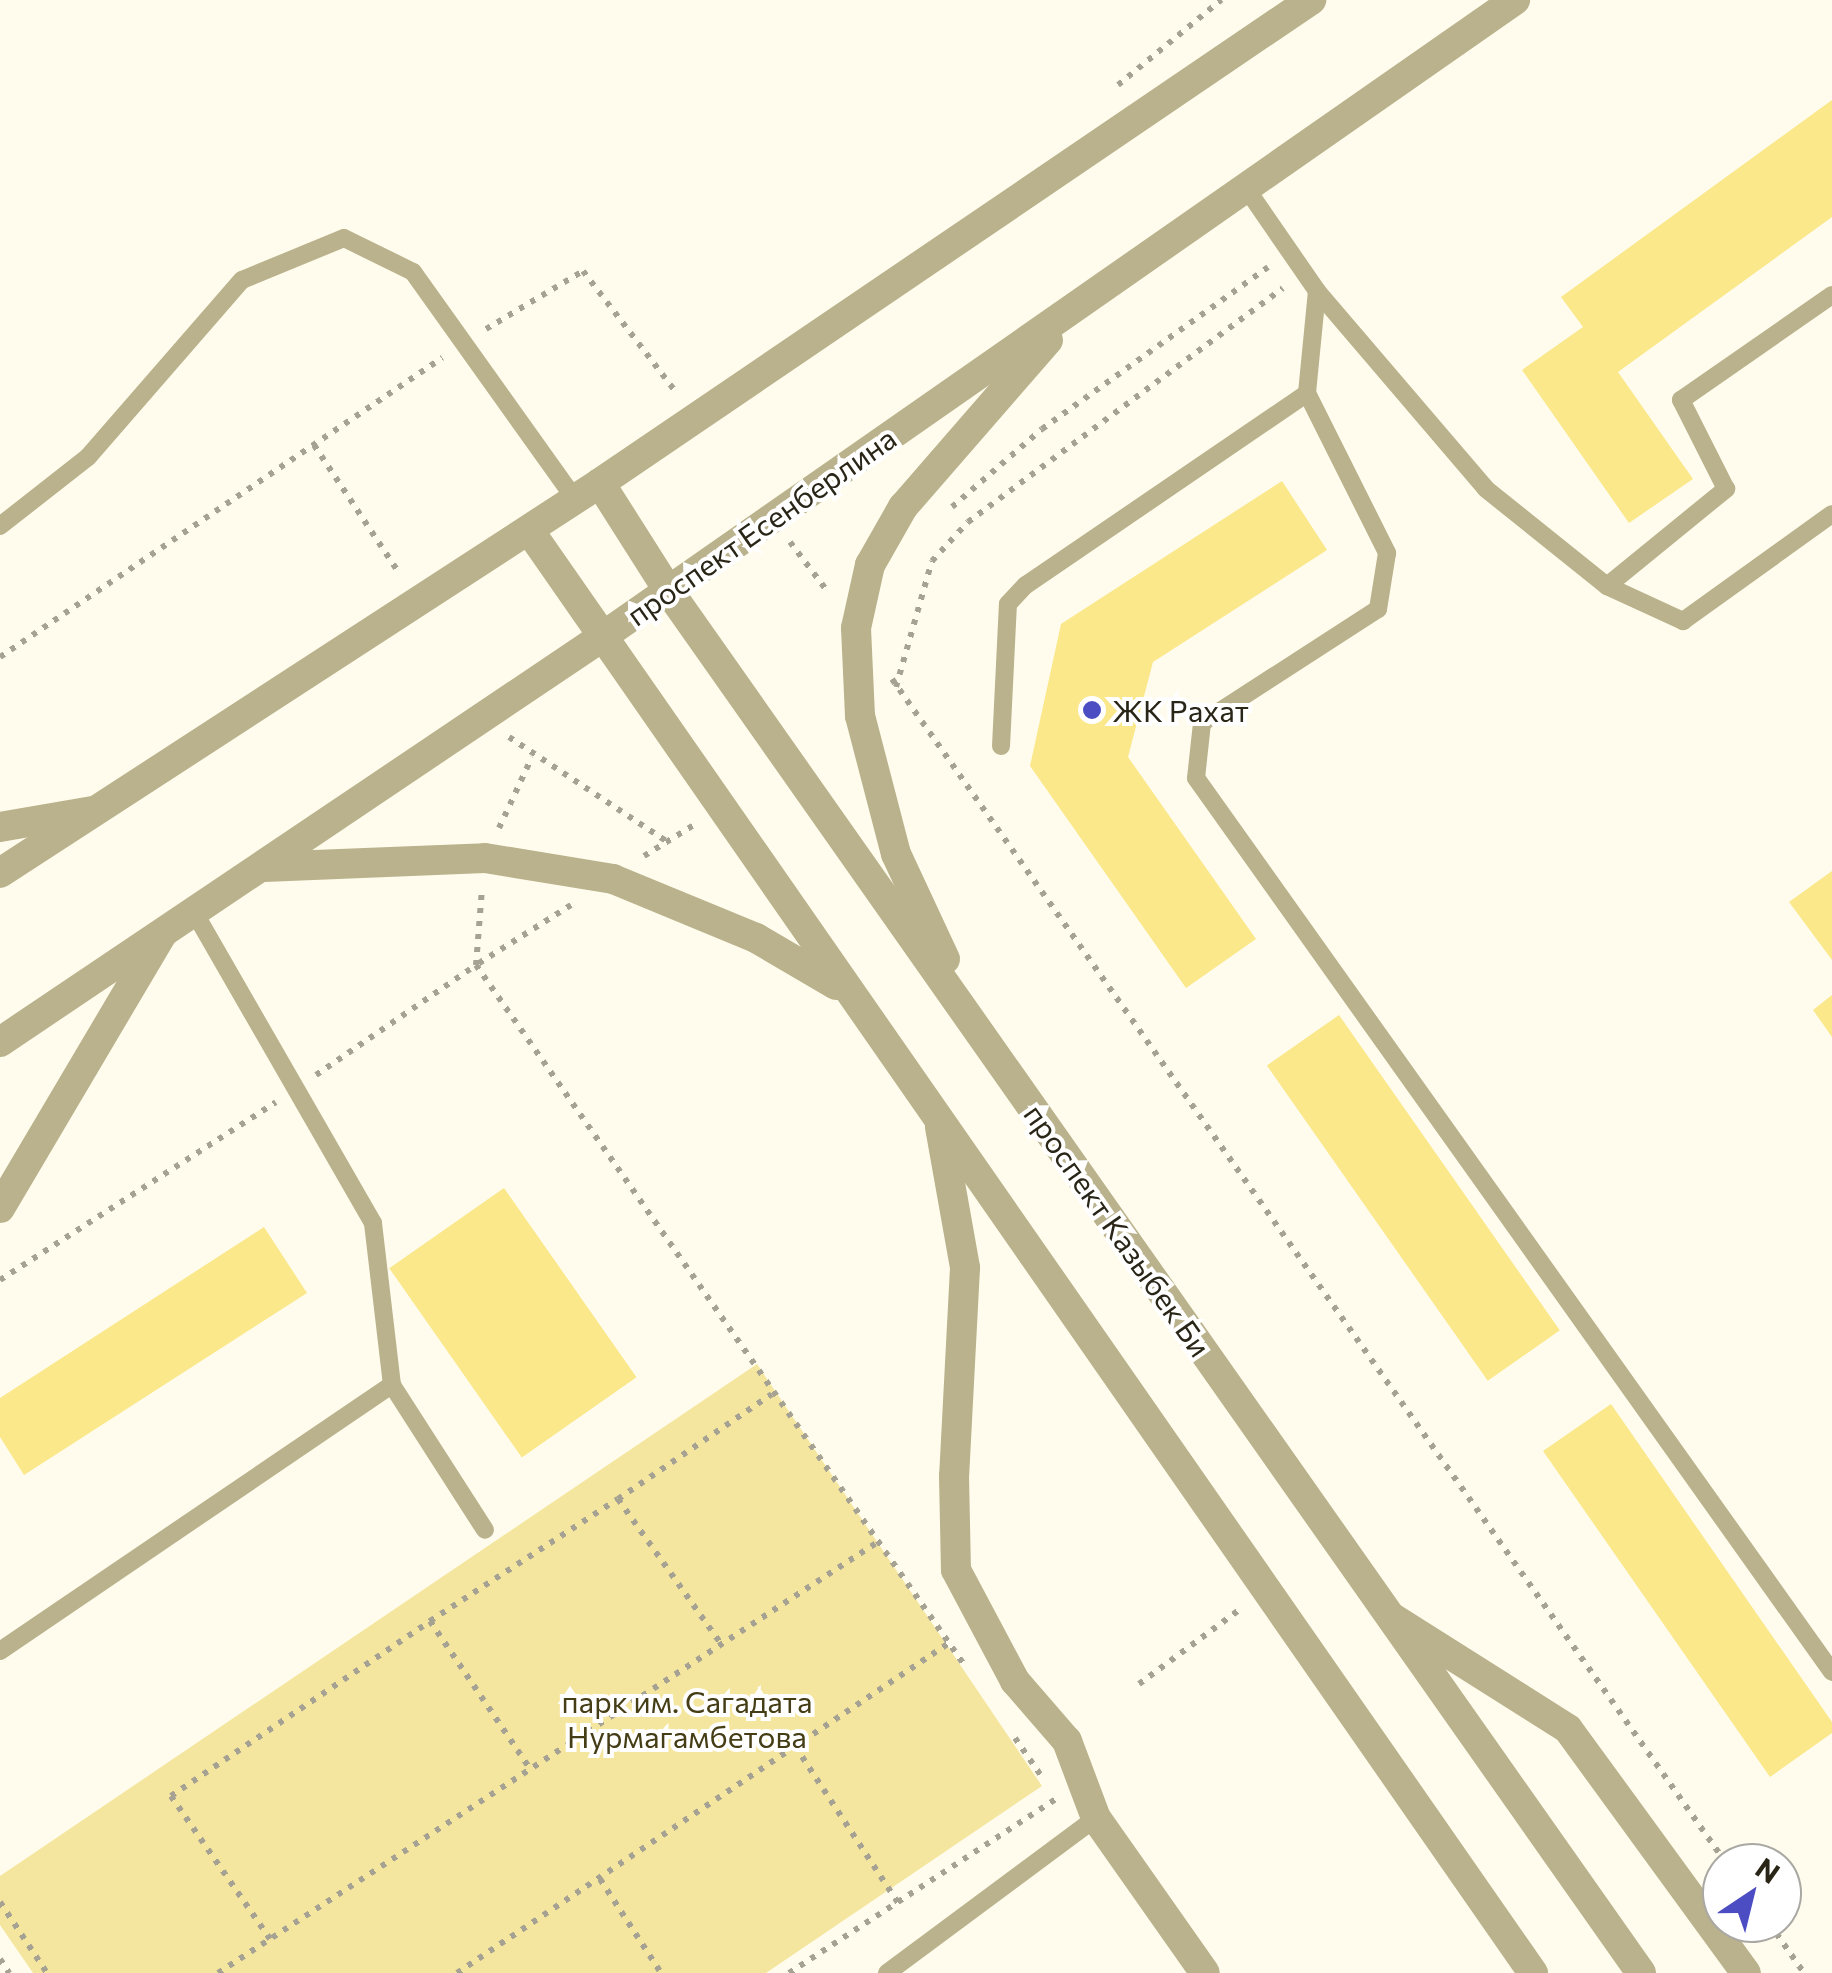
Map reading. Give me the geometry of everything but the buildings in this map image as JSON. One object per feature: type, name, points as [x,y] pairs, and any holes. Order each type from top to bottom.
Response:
[{"type":"street","points":[[0,872],[575,500],[1311,0]]},
{"type":"street","name":"проспект Есенберлина","points":[[0,1042],[599,639],[1515,0]]},
{"type":"street","points":[[979,1031],[896,854],[860,716],[856,628],[870,566],[902,507],[1084,300]]},
{"type":"street","name":"проспект Казыбек Би","points":[[600,482],[668,590],[1641,1973]]},
{"type":"street","points":[[529,530],[599,639],[1533,1973]]},
{"type":"street","points":[[0,827],[93,810]]},
{"type":"street","points":[[260,867],[485,858],[612,879],[756,938],[844,990]]},
{"type":"street","points":[[0,1208],[162,934]]},
{"type":"street","points":[[940,1127],[965,1268],[954,1476],[956,1570],[1014,1681],[1067,1741],[1089,1824],[1205,1973]]},
{"type":"street","points":[[1390,1616],[1568,1729],[1746,1973]]},
{"type":"lane","points":[[1246,188],[1317,292],[1486,490],[1607,586],[1683,620],[1832,514]]},
{"type":"lane","points":[[0,526],[88,456],[242,280],[344,238],[414,272],[575,500]]},
{"type":"lane","points":[[1317,292],[1307,393],[1387,552],[1378,609],[1202,723],[1196,778],[1832,1672]]},
{"type":"lane","points":[[1607,586],[1726,489],[1682,400],[1832,295]]},
{"type":"lane","points":[[1000,746],[1008,604],[1026,585],[1307,393]]},
{"type":"lane","points":[[194,912],[373,1223],[392,1385],[485,1530]]},
{"type":"lane","points":[[0,1651],[392,1385]]},
{"type":"lane","points":[[887,1973],[1089,1824]]},
{"type":"path","points":[[939,518],[1042,429],[1290,252]]},
{"type":"path","points":[[0,656],[466,342],[583,271],[675,391]]},
{"type":"path","points":[[860,716],[897,686],[932,561],[968,522],[1304,272]]},
{"type":"path","points":[[314,445],[417,602]]},
{"type":"path","points":[[772,518],[856,628]]},
{"type":"path","points":[[889,675],[1712,1843]]},
{"type":"path","points":[[490,712],[518,748],[666,842]]},
{"type":"path","points":[[719,809],[476,965],[970,1674]]},
{"type":"path","points":[[270,1939],[171,1796],[772,1394]]},
{"type":"path","points":[[618,1499],[721,1644]]},
{"type":"path","points":[[218,1973],[878,1542]]},
{"type":"path","points":[[1139,1684],[1264,1591]]},
{"type":"path","points":[[430,1620],[529,1767]]},
{"type":"path","points":[[457,1973],[949,1643]]},
{"type":"path","points":[[1013,1735],[1058,1798],[1089,1824]]},
{"type":"path","points":[[795,1746],[898,1903]]},
{"type":"path","points":[[790,1973],[1058,1798]]},
{"type":"path","points":[[600,1879],[661,1973]]},
{"type":"path","points":[[0,1902],[47,1973]]},
{"type":"path","points":[[1782,1943],[1804,1973]]},
{"type":"path","points":[[0,1960],[9,1973]]},
{"type":"green space","name":"парк им. Сагадата Нурмагамбетова","points":[[757,1364],[1042,1786],[766,1973],[33,1973],[0,1925],[0,1876]]},
{"type":"place","name":"ЖК Рахат","points":[[1092,710]]}]
